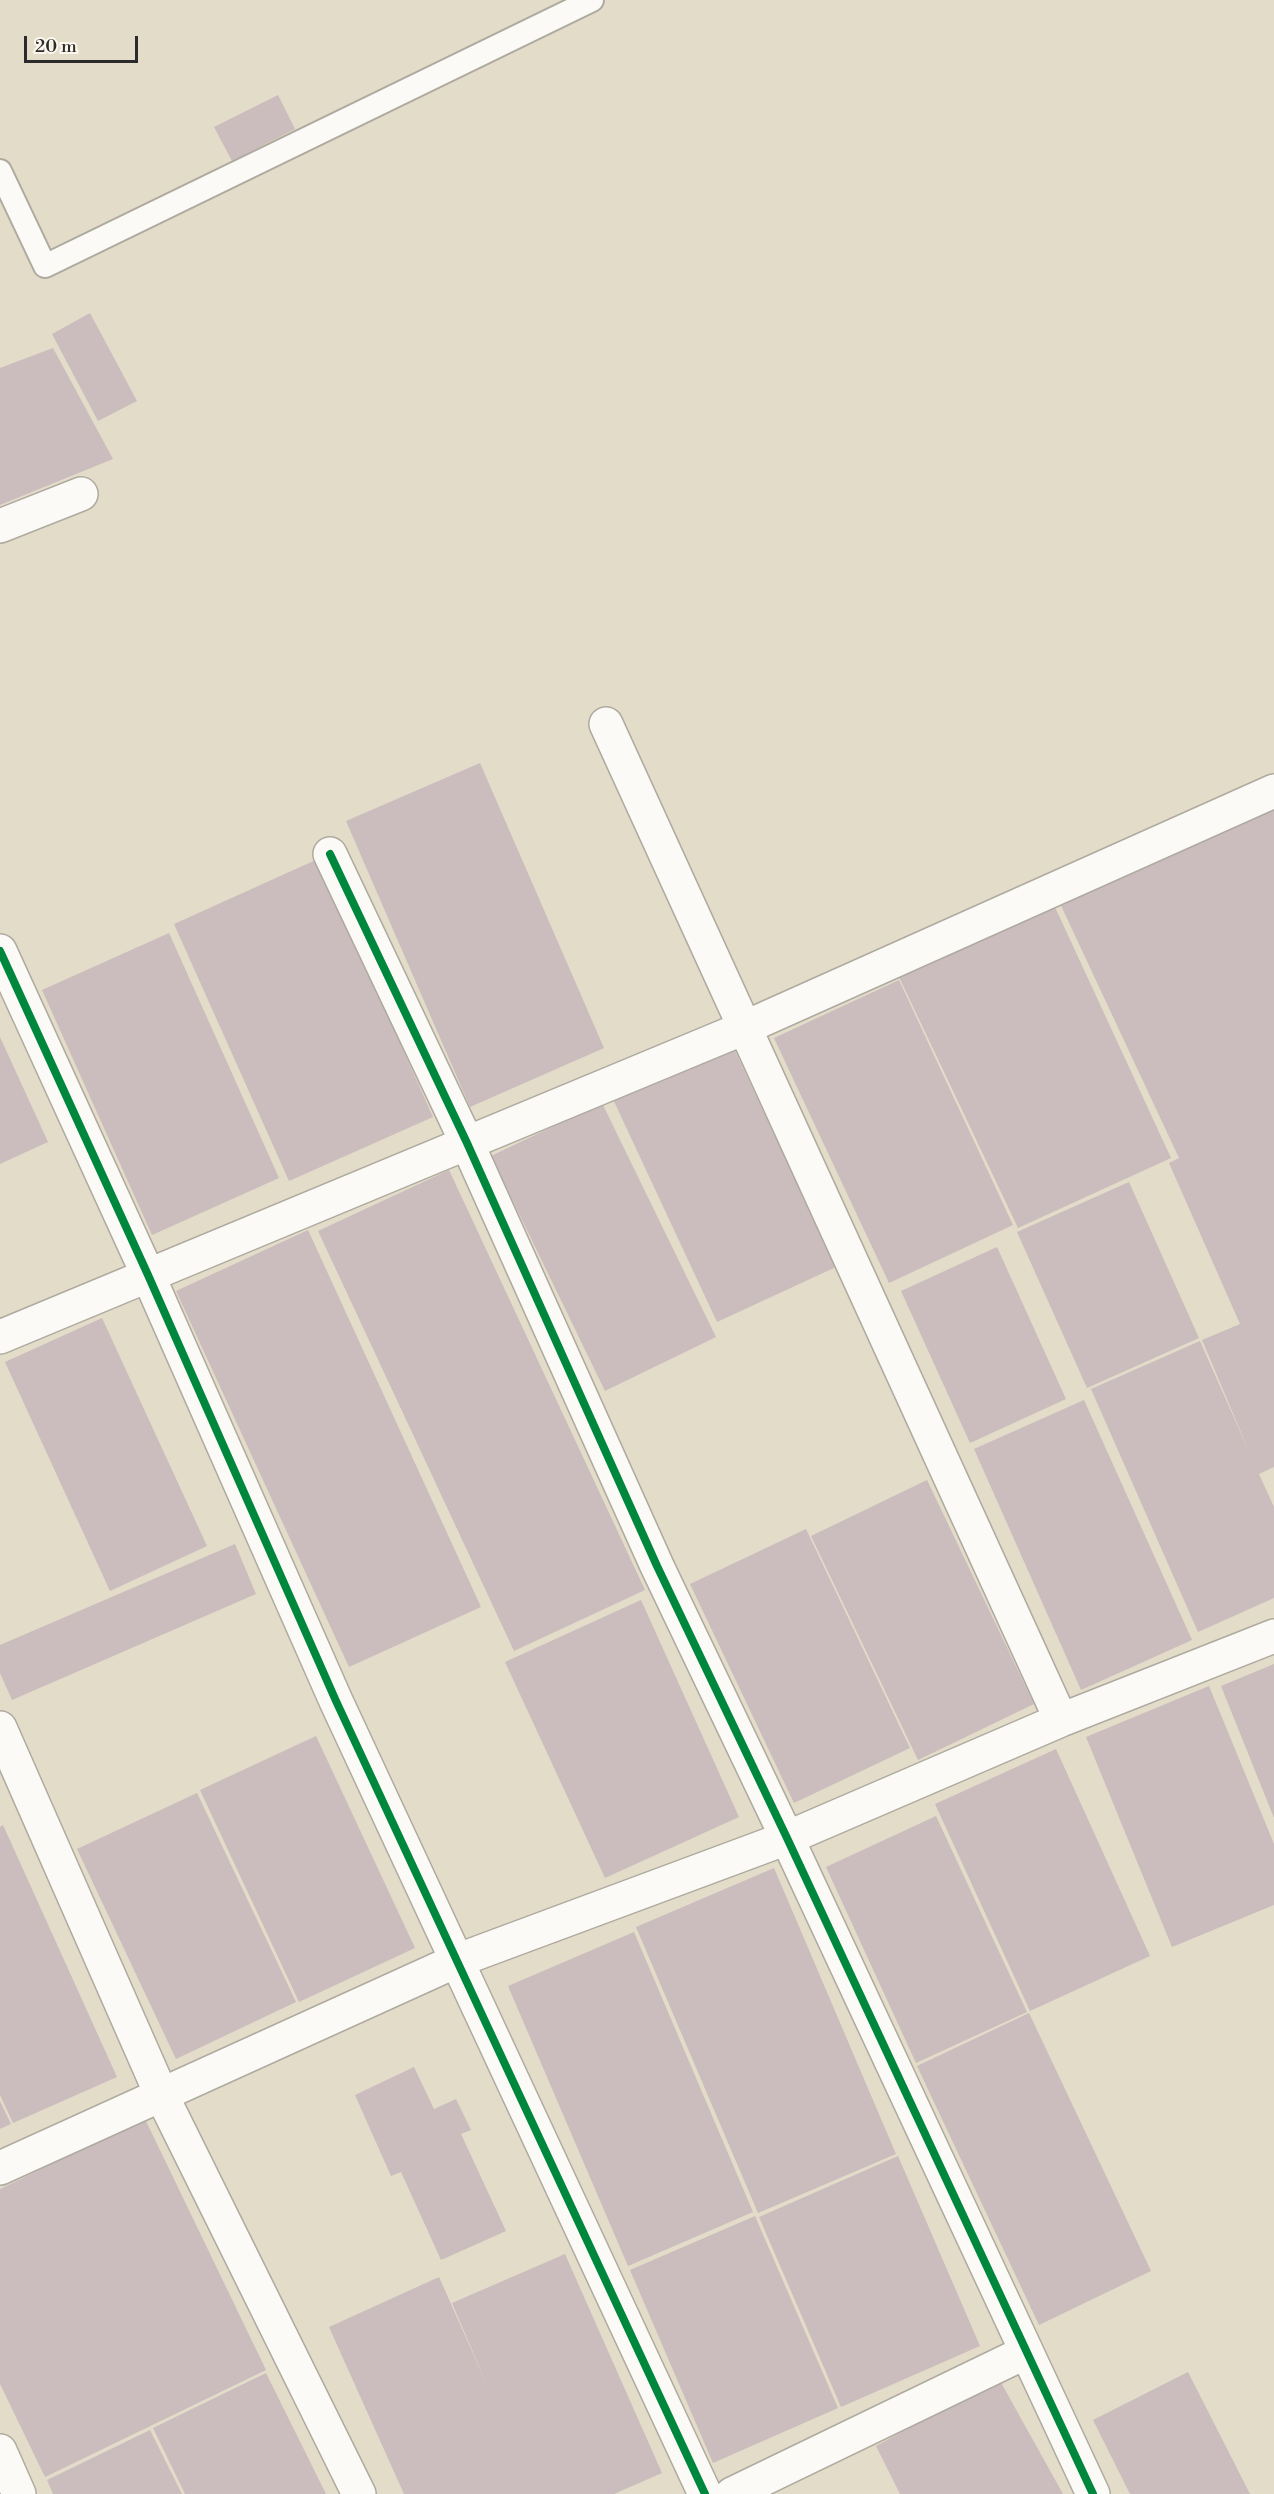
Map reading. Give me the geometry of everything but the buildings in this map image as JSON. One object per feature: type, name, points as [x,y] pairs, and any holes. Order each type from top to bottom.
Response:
[{"type":"street","points":[[0,526],[81,494]]},
{"type":"street","points":[[606,724],[1061,1720]]},
{"type":"street","points":[[0,1337],[744,1028],[1274,791]]},
{"type":"street","points":[[330,854],[466,1143],[657,1566],[787,1838],[1093,2494]]},
{"type":"street","points":[[0,951],[148,1275],[331,1690],[705,2494]]},
{"type":"street","points":[[0,2168],[456,1961],[787,1838],[1061,1720],[1274,1636]]},
{"type":"street","points":[[0,1728],[161,2094],[359,2494]]},
{"type":"street","points":[[732,2494],[1026,2352]]},
{"type":"street","points":[[0,2451],[19,2494]]},
{"type":"lane","points":[[0,171],[45,266],[592,0]]},
{"type":"cycle path","points":[[330,854],[467,1143],[657,1566],[787,1838],[1093,2494]]},
{"type":"cycle path","points":[[0,951],[148,1275],[336,1701],[705,2494]]}]
